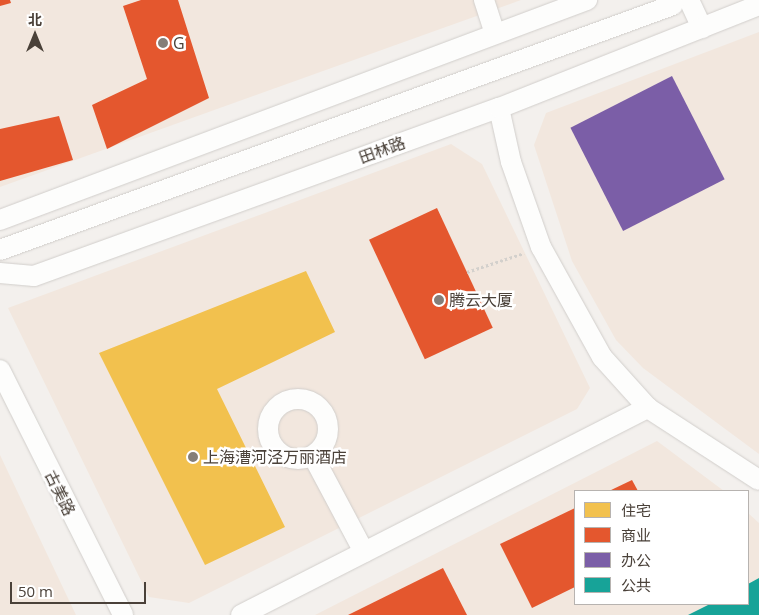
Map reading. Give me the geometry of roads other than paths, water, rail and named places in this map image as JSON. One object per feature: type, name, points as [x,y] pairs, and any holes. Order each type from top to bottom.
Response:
[{"type":"street","points":[[484,0],[495,33]]},
{"type":"street","points":[[0,220],[587,0]]},
{"type":"street","points":[[0,250],[681,3],[702,28]]},
{"type":"street","name":"田林路","points":[[0,273],[34,276],[499,108],[759,5]]},
{"type":"street","points":[[499,108],[511,162],[541,247],[602,357],[648,408],[759,480]]},
{"type":"street","name":"古美路","points":[[0,370],[123,615]]},
{"type":"street","points":[[241,615],[648,408]]},
{"type":"street","points":[[313,456],[364,552]]},
{"type":"place","name":"G","points":[[163,43]]},
{"type":"place","name":"腾云大厦","points":[[439,300]]},
{"type":"place","name":"上海漕河泾万丽酒店","points":[[193,457]]}]
